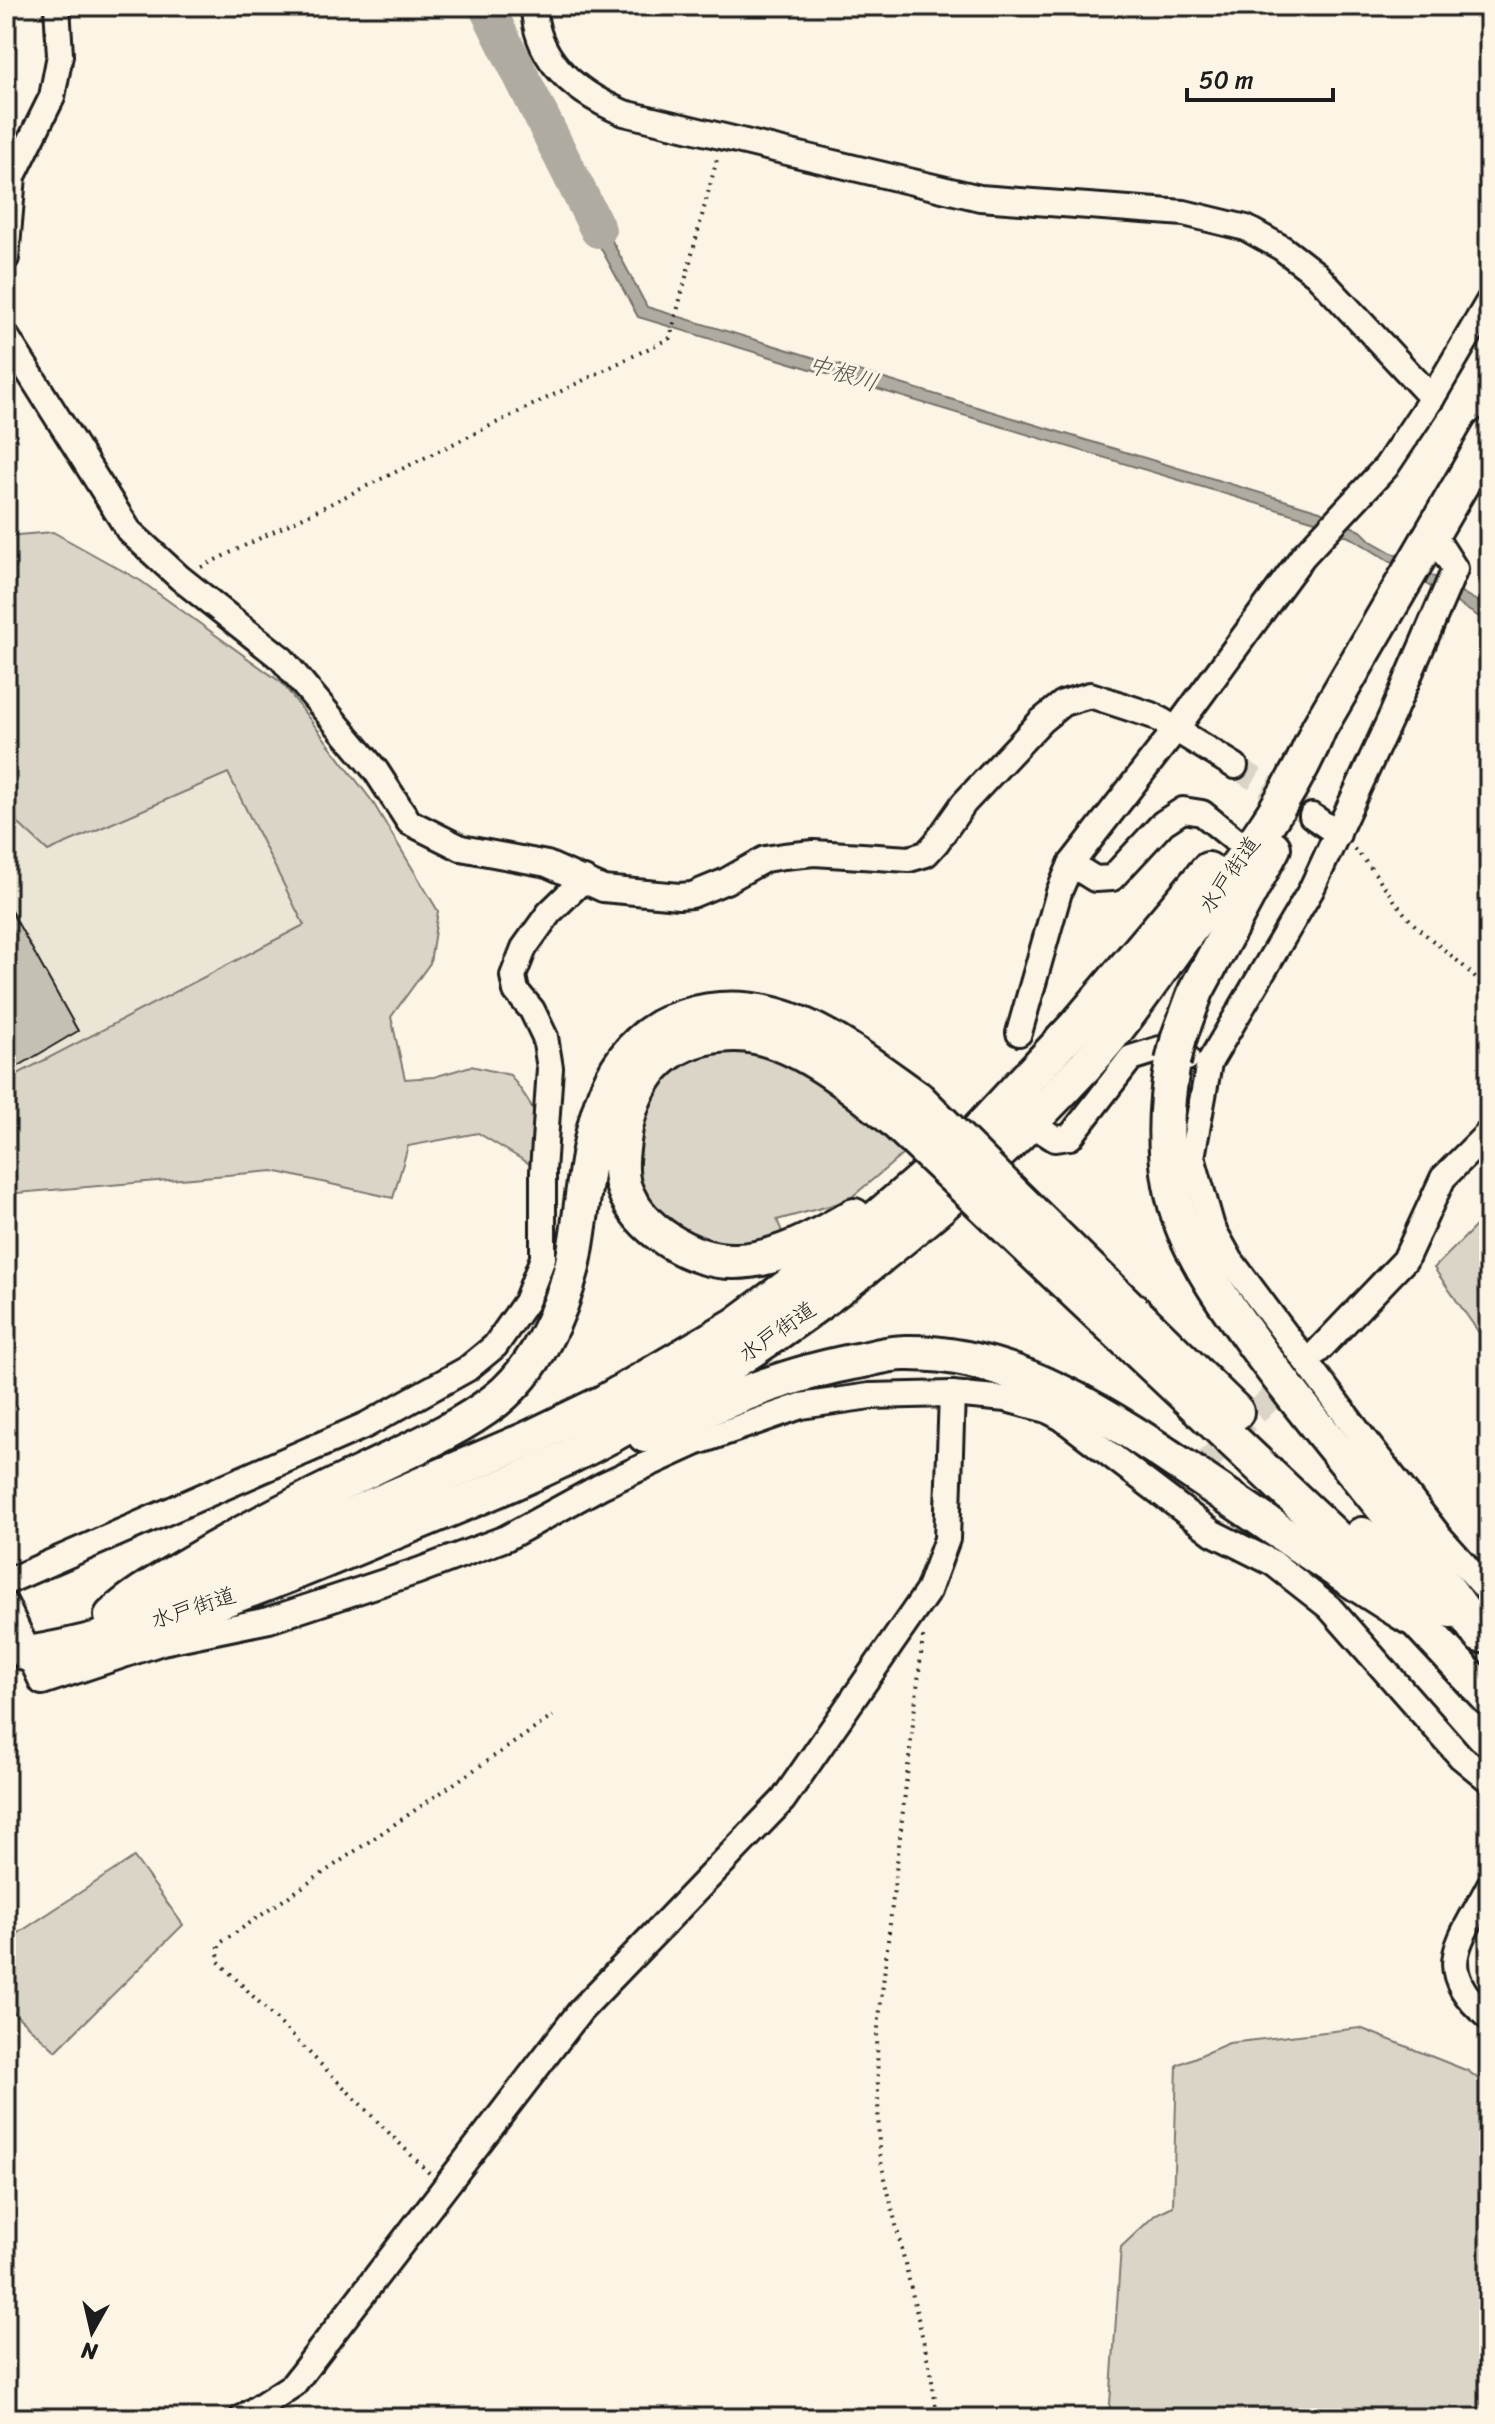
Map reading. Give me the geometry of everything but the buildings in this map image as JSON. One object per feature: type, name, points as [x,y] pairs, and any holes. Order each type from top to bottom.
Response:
[{"type":"highway","name":"水戸街道","points":[[17,1657],[514,1445],[605,1402],[736,1325],[855,1237],[978,1131],[1076,1026],[1234,839],[1319,728],[1434,536],[1489,436]]},
{"type":"highway","points":[[1357,663],[1342,724],[1240,905],[1196,991],[1176,1049],[1166,1117],[1168,1162],[1184,1228],[1221,1298],[1296,1401],[1432,1564],[1485,1639]]},
{"type":"highway","name":"水戸街道","points":[[17,1657],[64,1648],[205,1604],[306,1568],[444,1511],[611,1435],[751,1352],[932,1215],[1030,1123],[1088,1062],[1223,885],[1305,763],[1319,728]]},
{"type":"highway","points":[[112,1616],[150,1588],[254,1526],[418,1447],[497,1400],[532,1359],[563,1299],[572,1265],[599,1107],[627,1058],[667,1022],[736,1007],[772,1013],[817,1031],[905,1109],[1365,1565],[1410,1617],[1489,1698]]},
{"type":"highway","points":[[905,1109],[771,1042],[735,1034],[696,1041],[652,1064],[638,1084],[622,1143],[624,1187],[641,1215],[685,1250],[735,1262],[762,1258],[815,1239],[861,1213],[1026,1080]]},
{"type":"highway","points":[[1004,1205],[1377,1549],[1485,1639]]},
{"type":"highway","points":[[444,1511],[535,1481],[799,1372],[904,1352],[1008,1369],[1064,1393],[1156,1448],[1348,1579],[1410,1617]]},
{"type":"street","points":[[6,258],[13,176],[40,126],[58,68],[57,6]]},
{"type":"street","points":[[534,6],[540,40],[552,62],[582,92],[624,113],[980,198],[1184,213],[1246,228],[1282,248],[1316,274],[1432,398]]},
{"type":"street","points":[[1019,1033],[1059,892],[1071,864],[1176,729],[1303,556],[1386,467],[1432,398],[1489,301]]},
{"type":"street","points":[[6,336],[129,531],[180,578],[282,659],[376,771],[409,822],[461,848],[547,864],[603,889],[679,896],[726,881],[765,859],[814,853],[909,859],[926,854],[964,803],[1041,721],[1075,697],[1102,697],[1154,716],[1235,766]]},
{"type":"street","points":[[1434,536],[1455,569],[1311,890],[1209,1063],[1192,1157],[1212,1227],[1231,1261],[1351,1423],[1440,1537],[1489,1592]]},
{"type":"street","points":[[1071,864],[1095,879],[1112,878],[1163,823],[1183,810],[1202,813],[1234,839]]},
{"type":"street","points":[[1312,816],[1338,834]]},
{"type":"street","points":[[6,1582],[366,1425],[467,1369],[495,1346],[526,1302],[543,1258],[550,1068],[545,1037],[532,1010],[516,991],[513,976],[532,937],[584,879]]},
{"type":"street","points":[[1030,1123],[1055,1139],[1070,1137],[1138,1054],[1160,1049],[1209,1063]]},
{"type":"street","points":[[1318,1351],[1405,1260],[1443,1178],[1489,1132]]},
{"type":"street","points":[[242,2418],[293,2385],[442,2186],[581,2010],[783,1800],[928,1591],[947,1539],[952,1394]]},
{"type":"street","points":[[6,1605],[17,1657],[42,1682],[162,1642],[269,1620],[506,1538],[603,1485],[695,1443],[801,1406],[870,1396],[952,1394],[1006,1399],[1047,1410],[1172,1494],[1213,1533],[1273,1563],[1329,1607],[1461,1757],[1489,1780]]},
{"type":"street","points":[[1489,1886],[1456,1952],[1453,1966],[1465,1998],[1489,2018]]},
{"type":"path","points":[[180,578],[670,338],[723,137]]},
{"type":"path","points":[[1338,834],[1375,869],[1415,924],[1478,977],[1489,996]]},
{"type":"path","points":[[928,1591],[877,2036],[879,2153],[930,2369],[938,2418]]},
{"type":"path","points":[[442,2186],[218,1961],[219,1944],[553,1716]]},
{"type":"shaded area","points":[[53,532],[141,581],[282,683],[372,801],[438,911],[430,963],[391,1017],[405,1079],[434,1077],[471,1066],[510,1075],[536,1117],[538,1137],[533,1166],[478,1133],[408,1146],[393,1198],[273,1171],[6,1194],[6,1080],[304,925],[228,773],[48,851],[6,812],[6,536]]},
{"type":"shaded area","points":[[228,773],[304,925],[6,1080],[6,812],[49,851]]},
{"type":"shaded area","points":[[756,1047],[798,1062],[908,1150],[847,1201],[777,1220],[786,1241],[757,1247],[702,1243],[647,1204],[636,1180],[641,1103],[677,1062],[715,1048]]},
{"type":"shaded area","points":[[1489,1213],[1489,1347],[1434,1268]]},
{"type":"shaded area","points":[[134,1857],[183,1925],[56,2051],[6,2006],[6,1911],[17,1934]]},
{"type":"shaded area","points":[[1360,2028],[1468,2071],[1489,2087],[1489,2418],[1109,2418],[1121,2247],[1156,2214],[1173,2206],[1177,2065],[1229,2043]]},
{"type":"water","points":[[583,186],[647,307],[1320,511],[1361,531],[1371,541],[1477,601],[1489,610],[1489,623],[1355,540],[1315,521],[638,317],[570,191]]},
{"type":"waterway","name":"中根川","points":[[486,6],[598,230]]},
{"type":"tunnel","points":[[1235,766],[1312,816]]},
{"type":"tunnel","points":[[1179,1489],[1294,1375]]}]
